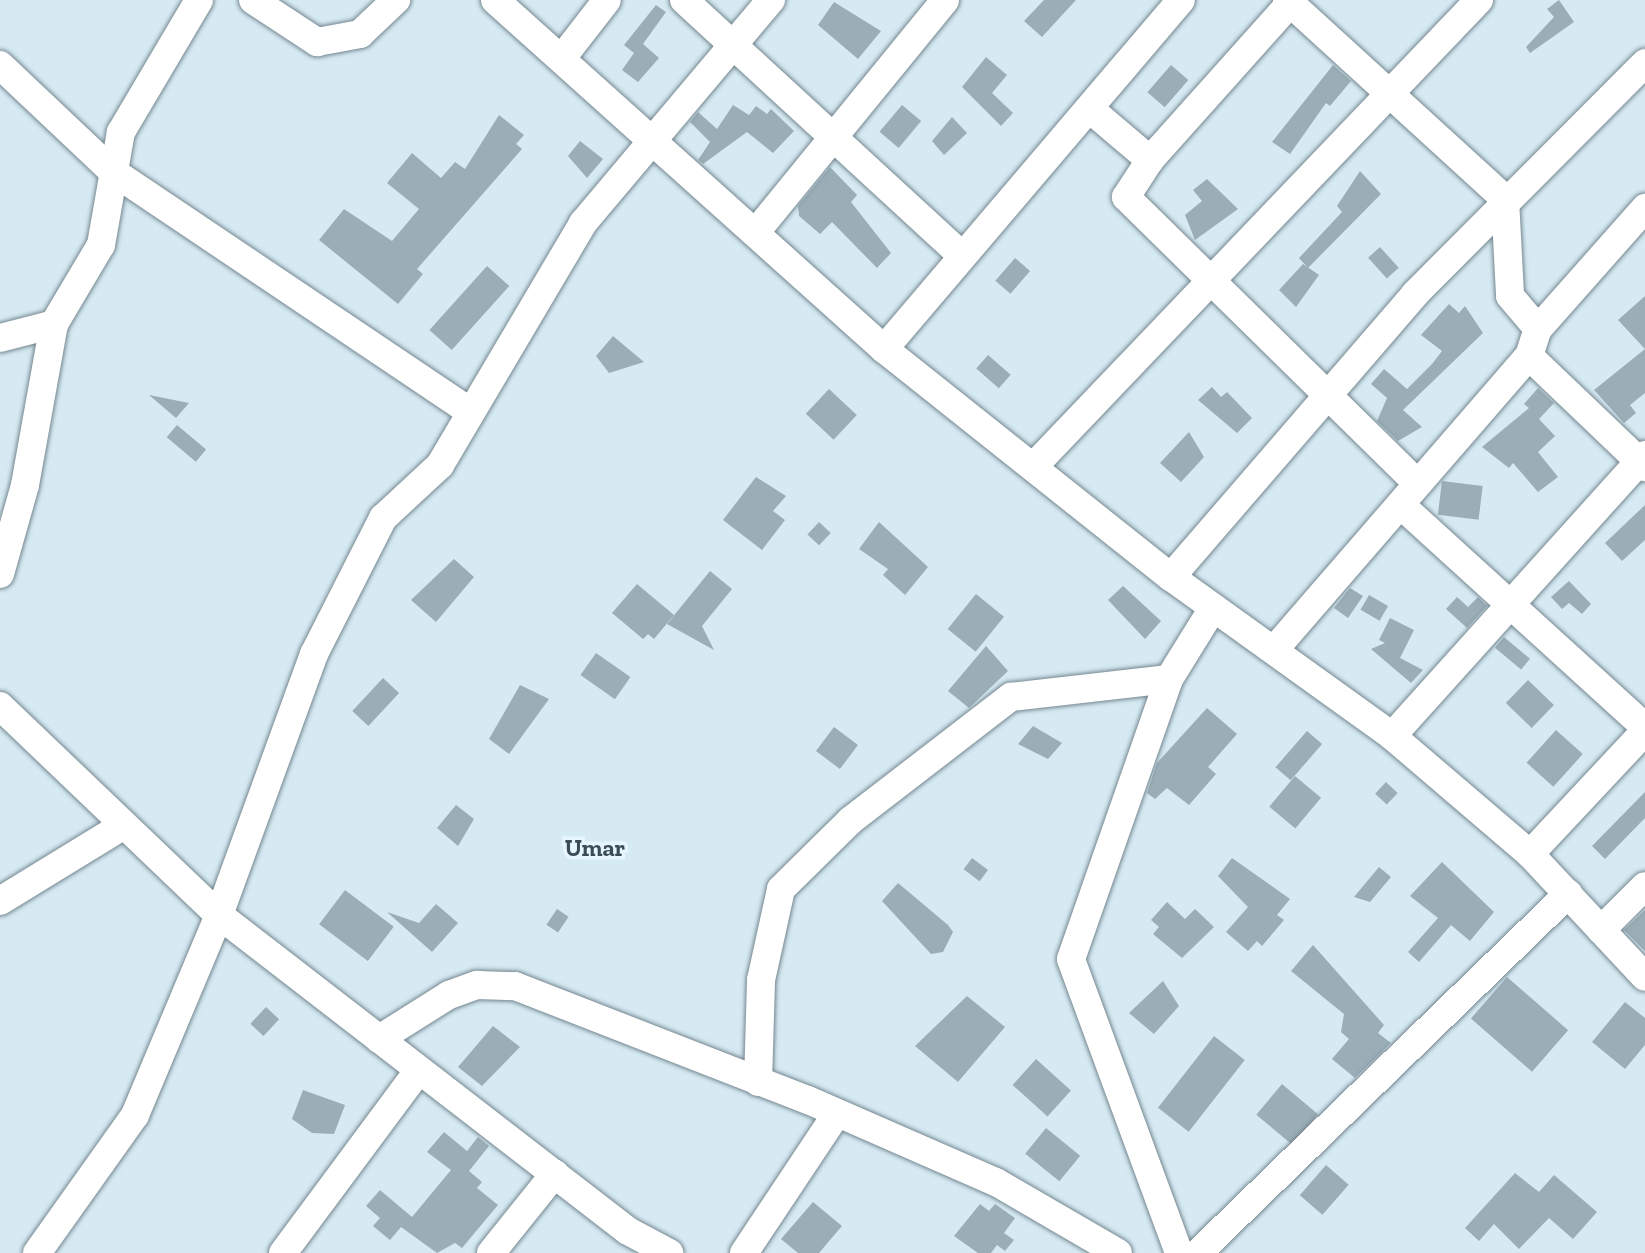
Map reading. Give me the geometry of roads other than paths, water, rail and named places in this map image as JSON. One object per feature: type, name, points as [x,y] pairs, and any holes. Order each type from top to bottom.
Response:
[{"type":"street","points":[[0,574],[25,485],[54,324],[101,245],[121,132],[199,0]]},
{"type":"street","points":[[253,0],[317,42],[360,34],[396,0]]},
{"type":"street","points":[[495,0],[884,349],[1171,577],[1392,736],[1530,854],[1645,977]]},
{"type":"street","points":[[562,58],[607,0]]},
{"type":"street","points":[[684,0],[831,132],[962,257]]},
{"type":"street","points":[[37,1253],[135,1115],[219,915],[314,653],[383,519],[440,465],[469,411],[583,223],[653,144],[771,0]]},
{"type":"street","points":[[755,232],[831,132],[945,0]]},
{"type":"street","points":[[884,349],[1181,0]]},
{"type":"street","points":[[1032,467],[1392,97],[1479,0]]},
{"type":"street","points":[[1530,854],[1645,729],[1512,601],[1410,495],[1327,394],[1130,207],[1127,188],[1290,1],[1505,199],[1510,296],[1538,329]]},
{"type":"street","points":[[1171,577],[1327,394],[1505,199],[1645,63]]},
{"type":"street","points":[[0,65],[112,171],[469,411]]},
{"type":"street","points":[[1090,109],[1150,160]]},
{"type":"street","points":[[1274,650],[1529,356],[1538,329],[1645,208]]},
{"type":"street","points":[[0,338],[54,324]]},
{"type":"street","points":[[1392,736],[1512,601],[1643,461],[1529,356]]},
{"type":"street","points":[[1179,1253],[1070,959],[1169,679],[1213,608]]},
{"type":"street","points":[[758,1082],[761,980],[781,889],[851,820],[1011,697],[1169,679]]},
{"type":"street","points":[[0,706],[219,915],[628,1231],[669,1253]]},
{"type":"street","points":[[0,901],[124,825]]},
{"type":"street","points":[[1601,930],[1645,886]]},
{"type":"street","points":[[1198,1253],[1568,894]]},
{"type":"street","points":[[379,1040],[449,995],[477,985],[515,986],[758,1082],[996,1182],[1118,1253]]},
{"type":"street","points":[[283,1253],[419,1070]]},
{"type":"street","points":[[744,1253],[835,1116]]},
{"type":"street","points":[[492,1253],[555,1173]]},
{"type":"district","name":"Umar","points":[[595,848]]}]
